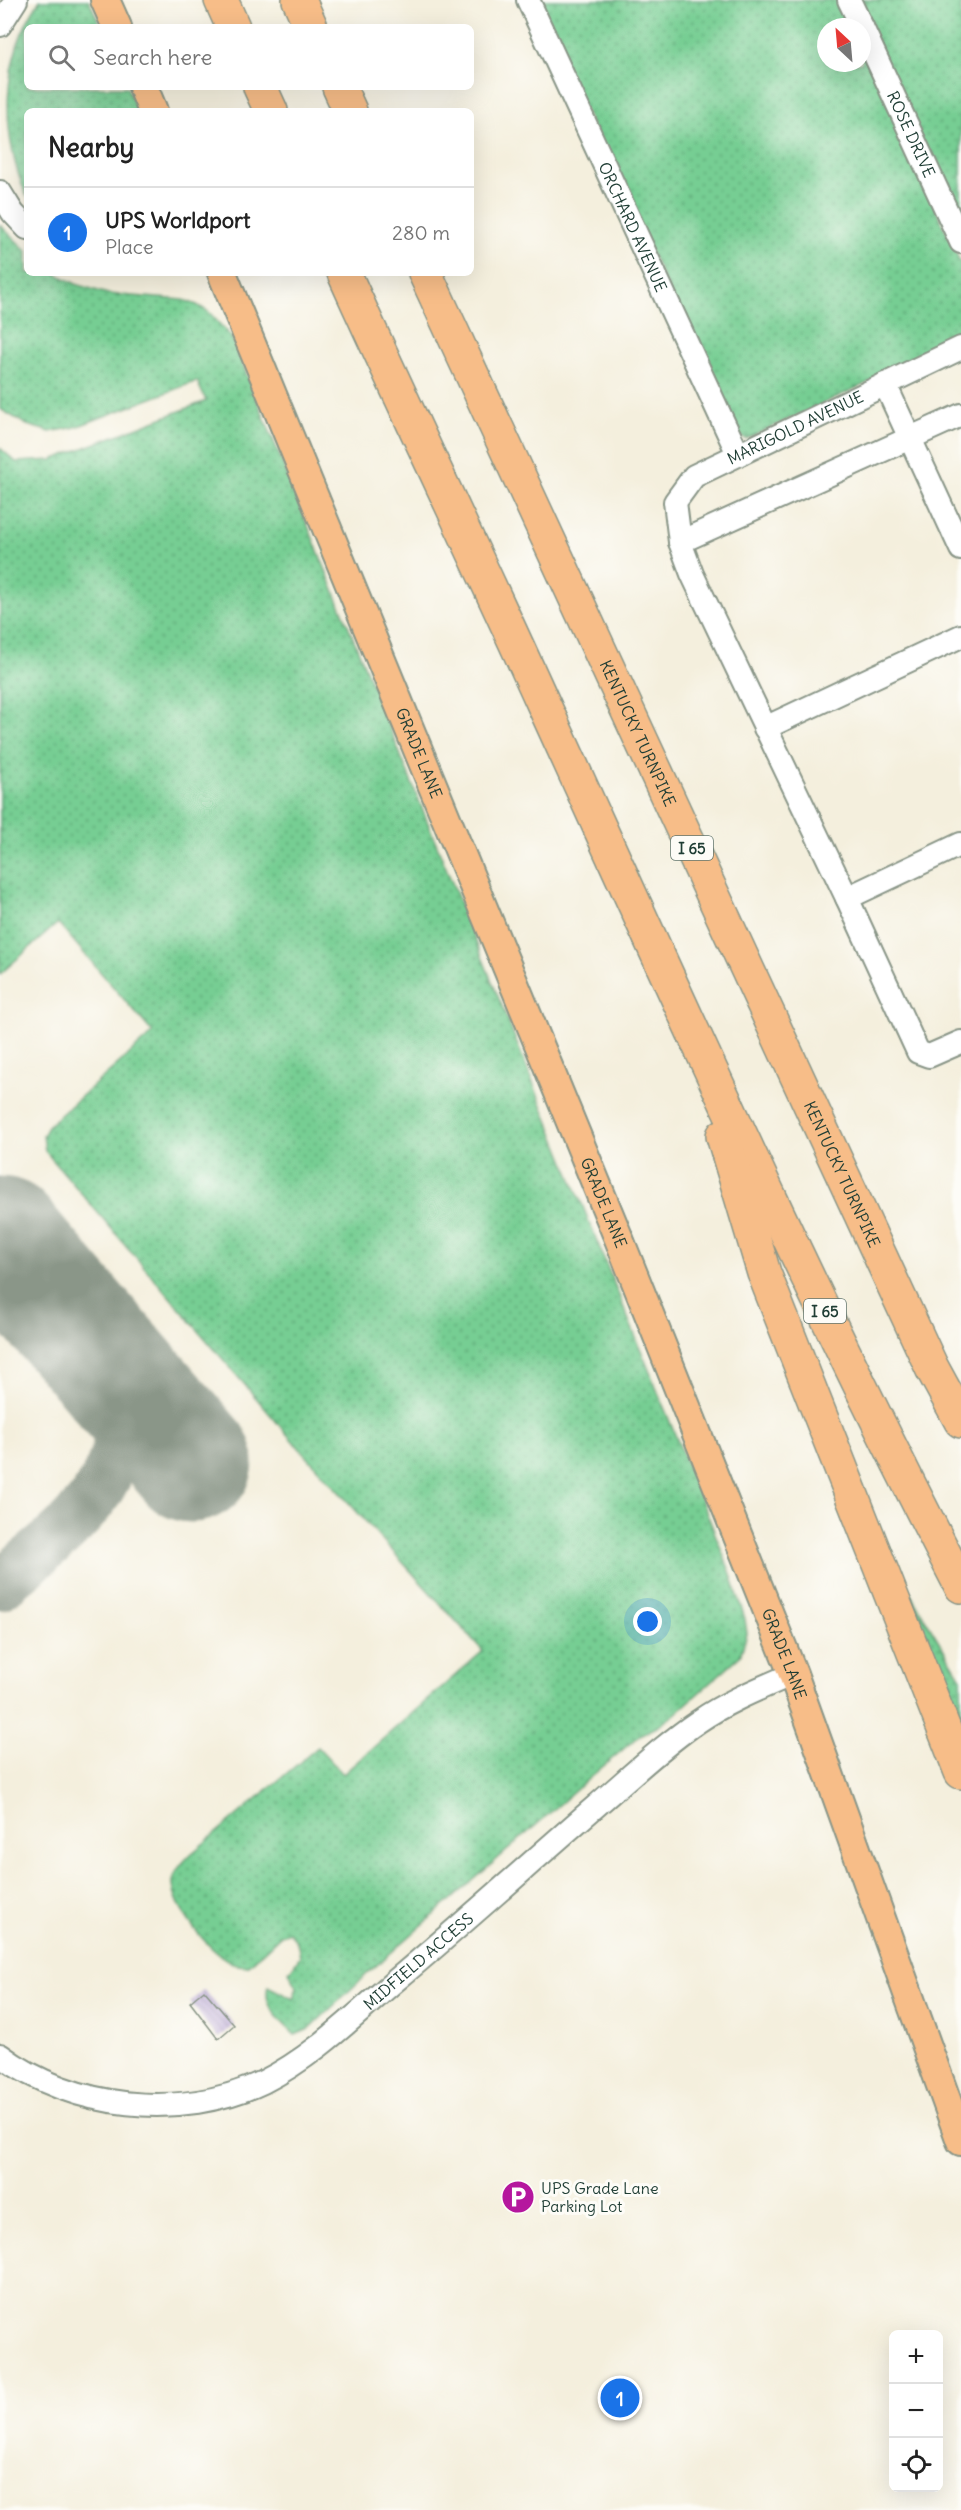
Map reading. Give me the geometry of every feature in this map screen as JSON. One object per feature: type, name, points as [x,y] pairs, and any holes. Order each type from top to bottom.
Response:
[{"type":"highway","points":[[221,0],[232,24]]},
{"type":"highway","points":[[299,0],[310,24]]},
{"type":"highway","points":[[261,90],[270,108]]},
{"type":"highway","points":[[340,90],[349,108]]},
{"type":"highway","name":"I 65","points":[[345,276],[542,699],[692,1034],[861,1388],[961,1586]]},
{"type":"highway","name":"KENTUCKY TURNPIKE","points":[[426,276],[932,1368],[961,1421]]},
{"type":"highway","points":[[692,1034],[764,1273],[961,1772]]},
{"type":"main road","points":[[105,0],[116,24]]},
{"type":"main road","points":[[144,90],[152,108]]},
{"type":"main road","name":"GRADE LANE","points":[[223,276],[619,1239],[793,1674],[961,2141]]},
{"type":"street","points":[[0,25],[16,0]]},
{"type":"street","name":"ORCHARD AVENUE","points":[[528,0],[738,454]]},
{"type":"street","name":"ROSE DRIVE","points":[[849,0],[858,18]]},
{"type":"street","name":"ROSE DRIVE","points":[[871,47],[961,242]]},
{"type":"street","points":[[0,192],[13,213],[24,225]]},
{"type":"street","name":"MARIGOLD AVENUE","points":[[961,348],[694,476],[675,502],[680,542],[692,574],[918,1052],[929,1056],[961,1042]]},
{"type":"street","points":[[885,384],[961,549]]},
{"type":"street","points":[[680,542],[961,415]]},
{"type":"street","points":[[765,728],[961,636]]},
{"type":"street","points":[[847,898],[961,844]]},
{"type":"street","name":"MIDFIELD ACCESS","points":[[0,2055],[35,2077],[58,2088],[100,2099],[130,2103],[161,2105],[194,2102],[232,2093],[262,2082],[293,2065],[320,2045],[671,1742],[725,1704],[793,1674]]},
{"type":"green space","points":[[40,0],[89,0],[100,24],[27,24]]},
{"type":"green space","points":[[533,0],[840,0],[848,18],[817,18],[817,72],[871,72],[871,68],[961,264],[961,340],[746,439],[736,434]]},
{"type":"green space","points":[[857,0],[961,0],[961,230],[871,31],[871,18],[865,18]]},
{"type":"green space","points":[[24,30],[24,90],[128,90],[136,108],[24,108],[24,189],[12,148],[9,122],[8,97],[17,46]]},
{"type":"green space","points":[[0,225],[24,248],[24,276],[61,276],[76,284],[108,294],[184,300],[209,312],[232,338],[708,1516],[731,1574],[745,1619],[747,1634],[740,1656],[674,1715],[640,1735],[593,1775],[368,1973],[309,2029],[295,2035],[270,2007],[267,1993],[268,1986],[293,1999],[297,1987],[289,1972],[300,1956],[297,1942],[289,1932],[281,1935],[249,1965],[238,1965],[226,1959],[200,1936],[180,1906],[174,1892],[173,1881],[176,1873],[191,1854],[318,1747],[343,1774],[483,1651],[292,1440],[45,1151],[43,1136],[49,1125],[153,1033],[58,923],[0,974],[0,448],[16,462],[52,460],[206,401],[197,381],[76,427],[50,432],[27,425],[0,409]]},
{"type":"green space","points":[[908,1590],[961,1678],[961,1726]]},
{"type":"building","points":[[204,1990],[234,2025],[218,2039],[190,2002]]},
{"type":"taxiway","points":[[0,1585],[77,1518],[93,1499],[106,1478],[115,1455],[119,1429],[118,1411],[113,1387],[94,1347]]},
{"type":"runway","points":[[0,1238],[192,1461]]},
{"type":"place","name":"UPS Grade Lane Parking Lot","points":[[518,2197]]},
{"type":"place","name":"UPS Worldport","points":[[620,2398]]}]
